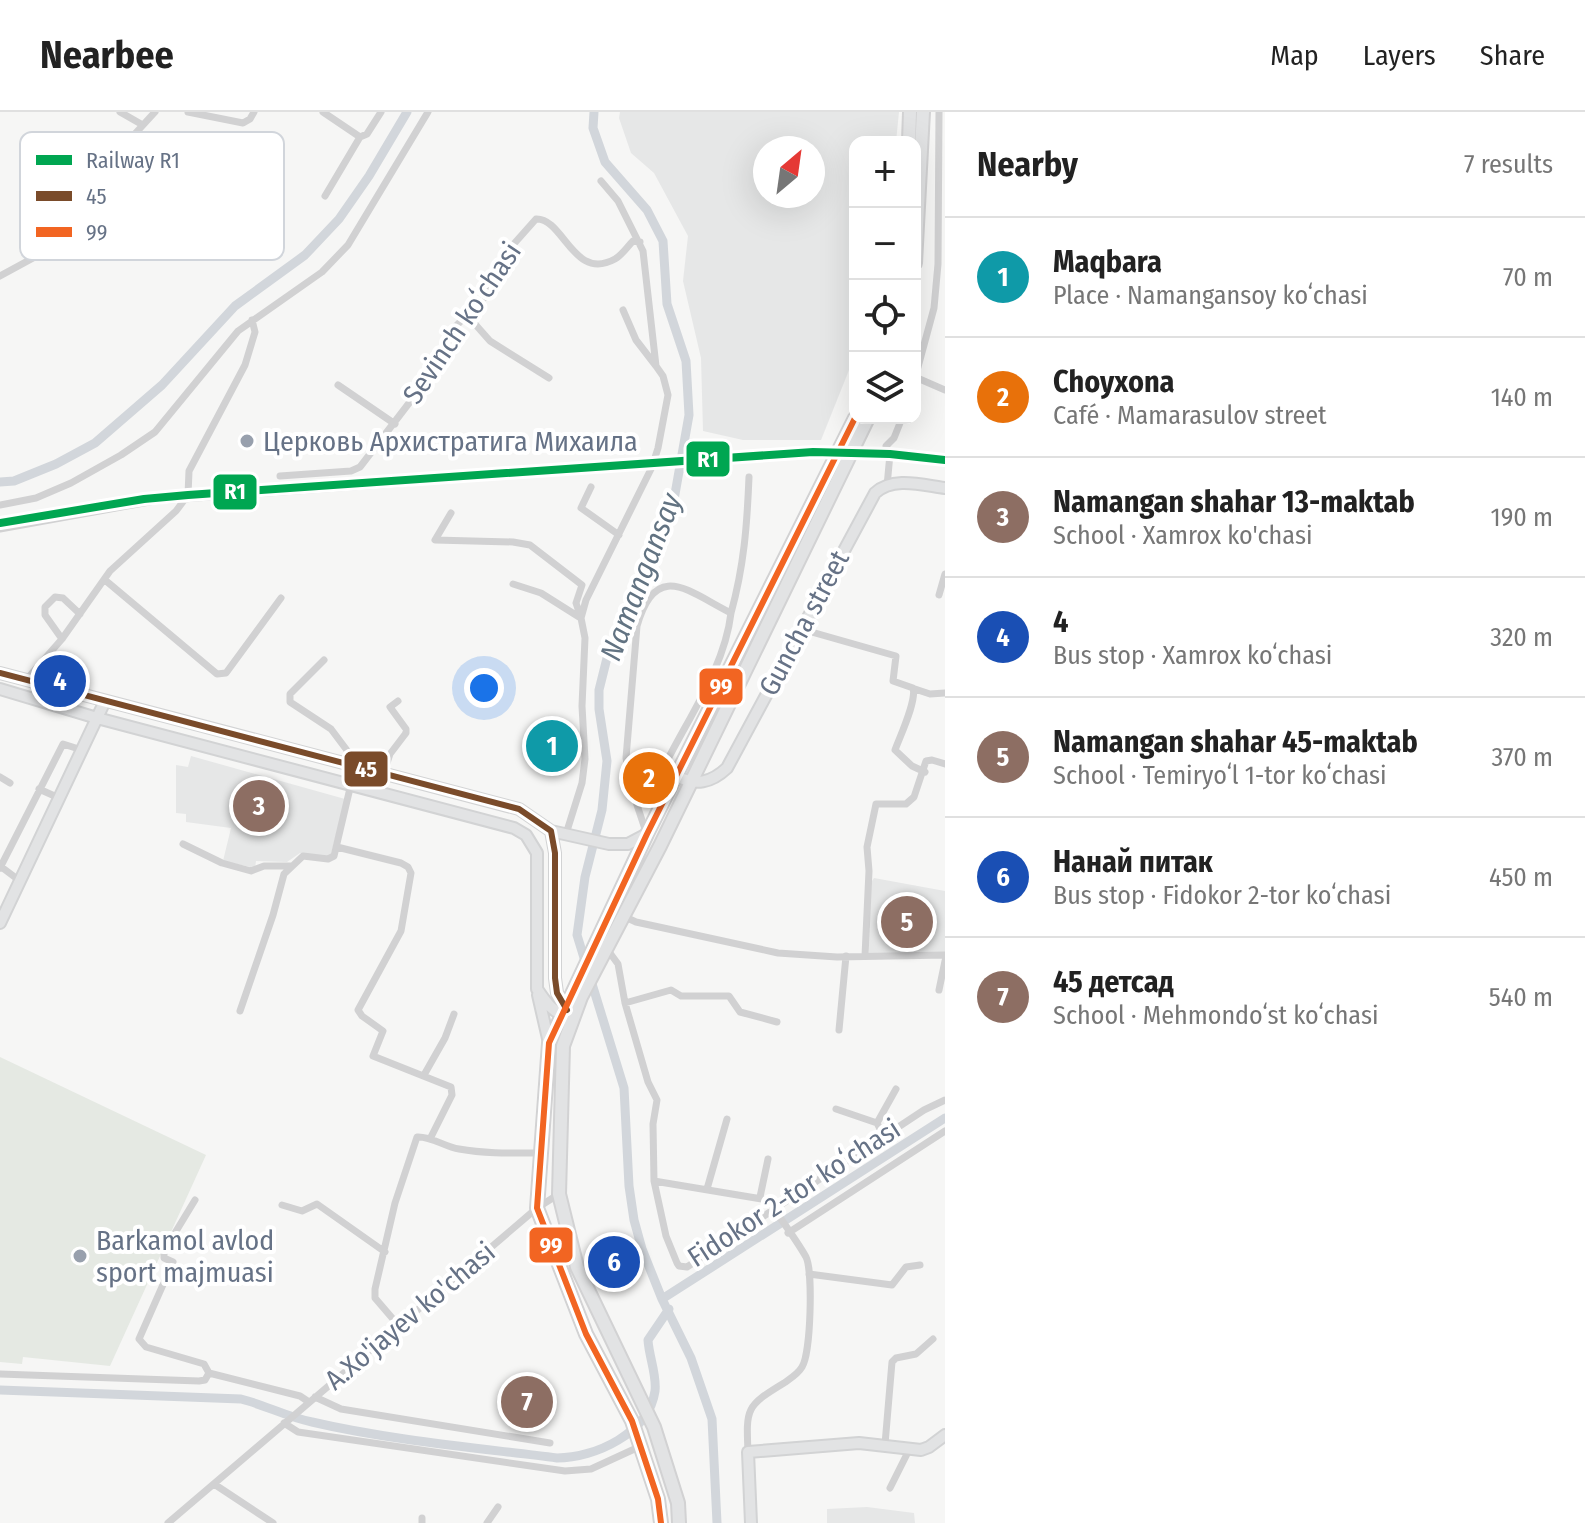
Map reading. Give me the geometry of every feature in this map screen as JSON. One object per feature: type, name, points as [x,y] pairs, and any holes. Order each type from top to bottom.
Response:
[{"type":"main road","points":[[909,136],[910,112]]},
{"type":"main road","points":[[918,208],[923,112]]},
{"type":"main road","points":[[600,950],[647,834],[852,424]]},
{"type":"main road","points":[[549,1043],[660,846],[865,424]]},
{"type":"main road","points":[[887,486],[909,484],[945,488]]},
{"type":"main road","name":"Guncha street","points":[[689,782],[716,778],[727,768],[868,503],[875,493],[887,486]]},
{"type":"main road","points":[[0,673],[519,809],[551,831],[609,844],[628,844],[647,834]]},
{"type":"main road","points":[[0,689],[97,718],[514,828],[526,835],[537,853],[537,989],[549,1043],[537,1208],[586,1334],[632,1421],[658,1499],[661,1523]]},
{"type":"main road","points":[[0,923],[105,701]]},
{"type":"main road","points":[[676,776],[689,782]]},
{"type":"main road","points":[[551,831],[555,853],[555,978],[557,993],[566,1013],[559,1194],[577,1267],[654,1427],[678,1503],[679,1523]]},
{"type":"main road","points":[[537,989],[549,1006],[566,1013]]},
{"type":"main road","points":[[751,1523],[748,1452],[813,1445],[885,1444],[909,1450],[929,1447],[945,1435]]},
{"type":"street","points":[[120,112],[141,124]]},
{"type":"street","points":[[134,132],[155,112]]},
{"type":"street","points":[[188,112],[243,123],[254,112]]},
{"type":"street","points":[[323,112],[360,137]]},
{"type":"street","points":[[325,196],[360,137],[367,134],[381,112]]},
{"type":"street","points":[[0,505],[36,498],[71,483],[155,432],[225,347],[252,320],[322,272],[348,245],[428,112]]},
{"type":"street","points":[[921,355],[934,308],[939,112]]},
{"type":"street","points":[[601,181],[618,201],[643,251],[656,366]]},
{"type":"street","name":"Sevinch koʻchasi","points":[[280,476],[356,470],[395,424],[453,329],[486,296],[512,246],[536,219],[546,221],[576,255],[597,264],[610,262],[633,241],[640,242]]},
{"type":"street","points":[[0,276],[29,260]]},
{"type":"street","points":[[581,618],[586,600],[652,467],[668,395],[663,376],[636,340],[623,310]]},
{"type":"street","points":[[467,315],[490,341],[549,378]]},
{"type":"street","points":[[26,680],[62,639],[110,571],[176,511],[186,497],[189,471],[245,365],[255,332],[252,320]]},
{"type":"street","points":[[921,380],[945,390]]},
{"type":"street","points":[[338,385],[395,424]]},
{"type":"street","points":[[887,486],[890,454],[886,446],[894,438],[900,424]]},
{"type":"street","points":[[676,776],[669,772],[668,759],[713,672],[730,627],[743,568],[749,477]]},
{"type":"street","points":[[0,529],[186,497],[408,483]]},
{"type":"street","points":[[591,487],[581,508],[619,535]]},
{"type":"street","points":[[451,513],[435,540],[530,545],[582,585],[576,603],[585,638],[582,706],[585,759],[572,835]]},
{"type":"street","points":[[939,595],[945,574]]},
{"type":"street","points":[[105,580],[222,675],[281,598]]},
{"type":"street","points":[[513,584],[541,593],[581,618]]},
{"type":"street","points":[[647,834],[631,787],[626,758],[637,626],[645,602],[652,592],[662,587],[683,588],[694,591],[706,601],[731,613]]},
{"type":"street","points":[[62,639],[45,615],[48,603],[55,597],[63,598],[80,614]]},
{"type":"street","points":[[801,629],[896,656],[893,681],[930,694],[945,693]]},
{"type":"street","points":[[324,660],[290,694],[290,702],[331,729],[349,753],[355,768]]},
{"type":"street","points":[[915,689],[913,705],[908,711],[895,750],[912,766],[925,772]]},
{"type":"street","points":[[383,775],[390,754],[406,733],[390,707],[398,701]]},
{"type":"street","points":[[20,881],[0,867],[63,744],[82,750]]},
{"type":"street","points":[[865,956],[869,871],[867,847],[876,804],[900,806],[911,801],[928,760],[945,764]]},
{"type":"street","points":[[0,777],[10,783]]},
{"type":"street","points":[[240,1011],[284,874],[306,855],[331,858],[337,847],[351,784]]},
{"type":"street","points":[[39,789],[59,798]]},
{"type":"street","points":[[183,844],[222,863],[251,871],[264,866],[292,866]]},
{"type":"street","points":[[337,847],[401,863],[411,873],[401,931],[358,1010],[383,1031],[373,1056],[447,1085],[452,1091],[430,1139]]},
{"type":"street","points":[[623,916],[636,922],[778,953],[945,955]]},
{"type":"street","points":[[600,950],[618,964],[625,1003],[648,1082],[657,1100],[653,1124],[654,1181],[768,1200],[806,1257],[810,1329],[806,1358],[794,1376],[763,1394],[750,1408],[747,1419],[748,1452]]},
{"type":"street","points":[[839,1030],[846,956]]},
{"type":"street","points":[[939,990],[945,961]]},
{"type":"street","points":[[625,1003],[668,990],[679,996],[726,996],[731,998],[740,1012],[777,1022]]},
{"type":"street","points":[[424,1075],[445,1038],[454,1014]]},
{"type":"street","points":[[877,1123],[896,1089]]},
{"type":"street","name":"Fidokor 2-tor koʻchasi","points":[[654,1181],[666,1236],[677,1263],[684,1268],[945,1100]]},
{"type":"street","points":[[836,1109],[877,1123],[884,1137]]},
{"type":"street","points":[[707,1189],[727,1119]]},
{"type":"street","points":[[787,1230],[945,1131]]},
{"type":"street","points":[[399,1326],[375,1298],[395,1203],[418,1136],[454,1149],[542,1153]]},
{"type":"street","points":[[760,1197],[768,1159]]},
{"type":"street","name":"A.Xo'jayev ko'chasi","points":[[286,1422],[537,1208],[559,1194]]},
{"type":"street","points":[[195,1200],[164,1251],[164,1258],[173,1262],[139,1339],[146,1347],[204,1364],[209,1373],[341,1409],[550,1443]]},
{"type":"street","points":[[282,1205],[302,1211],[317,1204],[385,1252]]},
{"type":"street","points":[[809,1274],[892,1285],[906,1267],[920,1265]]},
{"type":"street","points":[[885,1444],[892,1362],[896,1358],[916,1354],[933,1339]]},
{"type":"street","points":[[0,1374],[199,1381],[205,1380],[209,1373]]},
{"type":"street","points":[[168,1523],[286,1422],[298,1432],[565,1471],[591,1469],[640,1444]]},
{"type":"street","points":[[890,1488],[909,1450]]},
{"type":"street","points":[[214,1484],[273,1523]]},
{"type":"street","points":[[487,1523],[498,1507]]},
{"type":"shaded area","points":[[620,112],[899,112],[897,136],[849,136],[849,370],[821,440],[743,440],[703,431],[701,358],[683,281],[688,236],[654,173],[631,153],[619,118]]},
{"type":"shaded area","points":[[191,756],[345,799],[330,858],[300,853],[287,862],[256,861],[255,868],[223,861],[231,828],[186,822],[186,814],[176,813],[176,765],[188,767]]},
{"type":"shaded area","points":[[874,878],[945,891],[945,953],[869,953],[870,884]]},
{"type":"shaded area","name":"Barkamol avlod sport majmuasi","points":[[0,1057],[206,1155],[110,1366],[23,1357],[22,1364],[0,1362]]},
{"type":"shaded area","points":[[867,1507],[914,1513],[915,1523],[827,1523],[827,1509]]},
{"type":"waterway","points":[[0,482],[14,481],[56,464],[95,443],[162,385],[235,306],[305,255],[339,219],[407,112]]},
{"type":"waterway","name":"Namangansay","points":[[594,112],[593,128],[605,162],[647,210],[663,241],[667,304],[686,361],[689,415],[672,511],[609,650],[599,690],[607,761],[602,810],[585,877],[577,935],[624,1088],[629,1186],[642,1249],[691,1358],[712,1419],[717,1523]]},
{"type":"waterway","points":[[662,1299],[945,1118]]},
{"type":"waterway","points":[[0,1390],[241,1399],[303,1420],[372,1434],[557,1458],[572,1457],[618,1440],[631,1431],[651,1406],[655,1379],[648,1340],[669,1309]]},
{"type":"rail line","name":"R1","points":[[0,523],[144,499],[188,495],[813,452],[890,454],[945,460]]},
{"type":"transit line","name":"99","points":[[661,1523],[658,1499],[632,1421],[586,1334],[537,1208],[549,1043],[647,834],[852,424]]},
{"type":"transit line","name":"45","points":[[0,673],[519,809],[551,831],[555,853],[555,978],[557,993],[567,1010]]},
{"type":"place","name":"Церковь Архистратига Михаила","points":[[247,441]]},
{"type":"place","name":"4","points":[[60,681]]},
{"type":"place","name":"Maqbara","points":[[552,746]]},
{"type":"place","name":"Choyxona","points":[[649,778]]},
{"type":"place","name":"Namangan shahar 13-maktab","points":[[259,806]]},
{"type":"place","name":"Namangan shahar 45-maktab","points":[[907,922]]},
{"type":"place","name":"Barkamol avlod sport majmuasi","points":[[80,1256]]},
{"type":"place","name":"Нанай питак","points":[[614,1262]]},
{"type":"place","name":"45 детсад","points":[[527,1402]]}]
